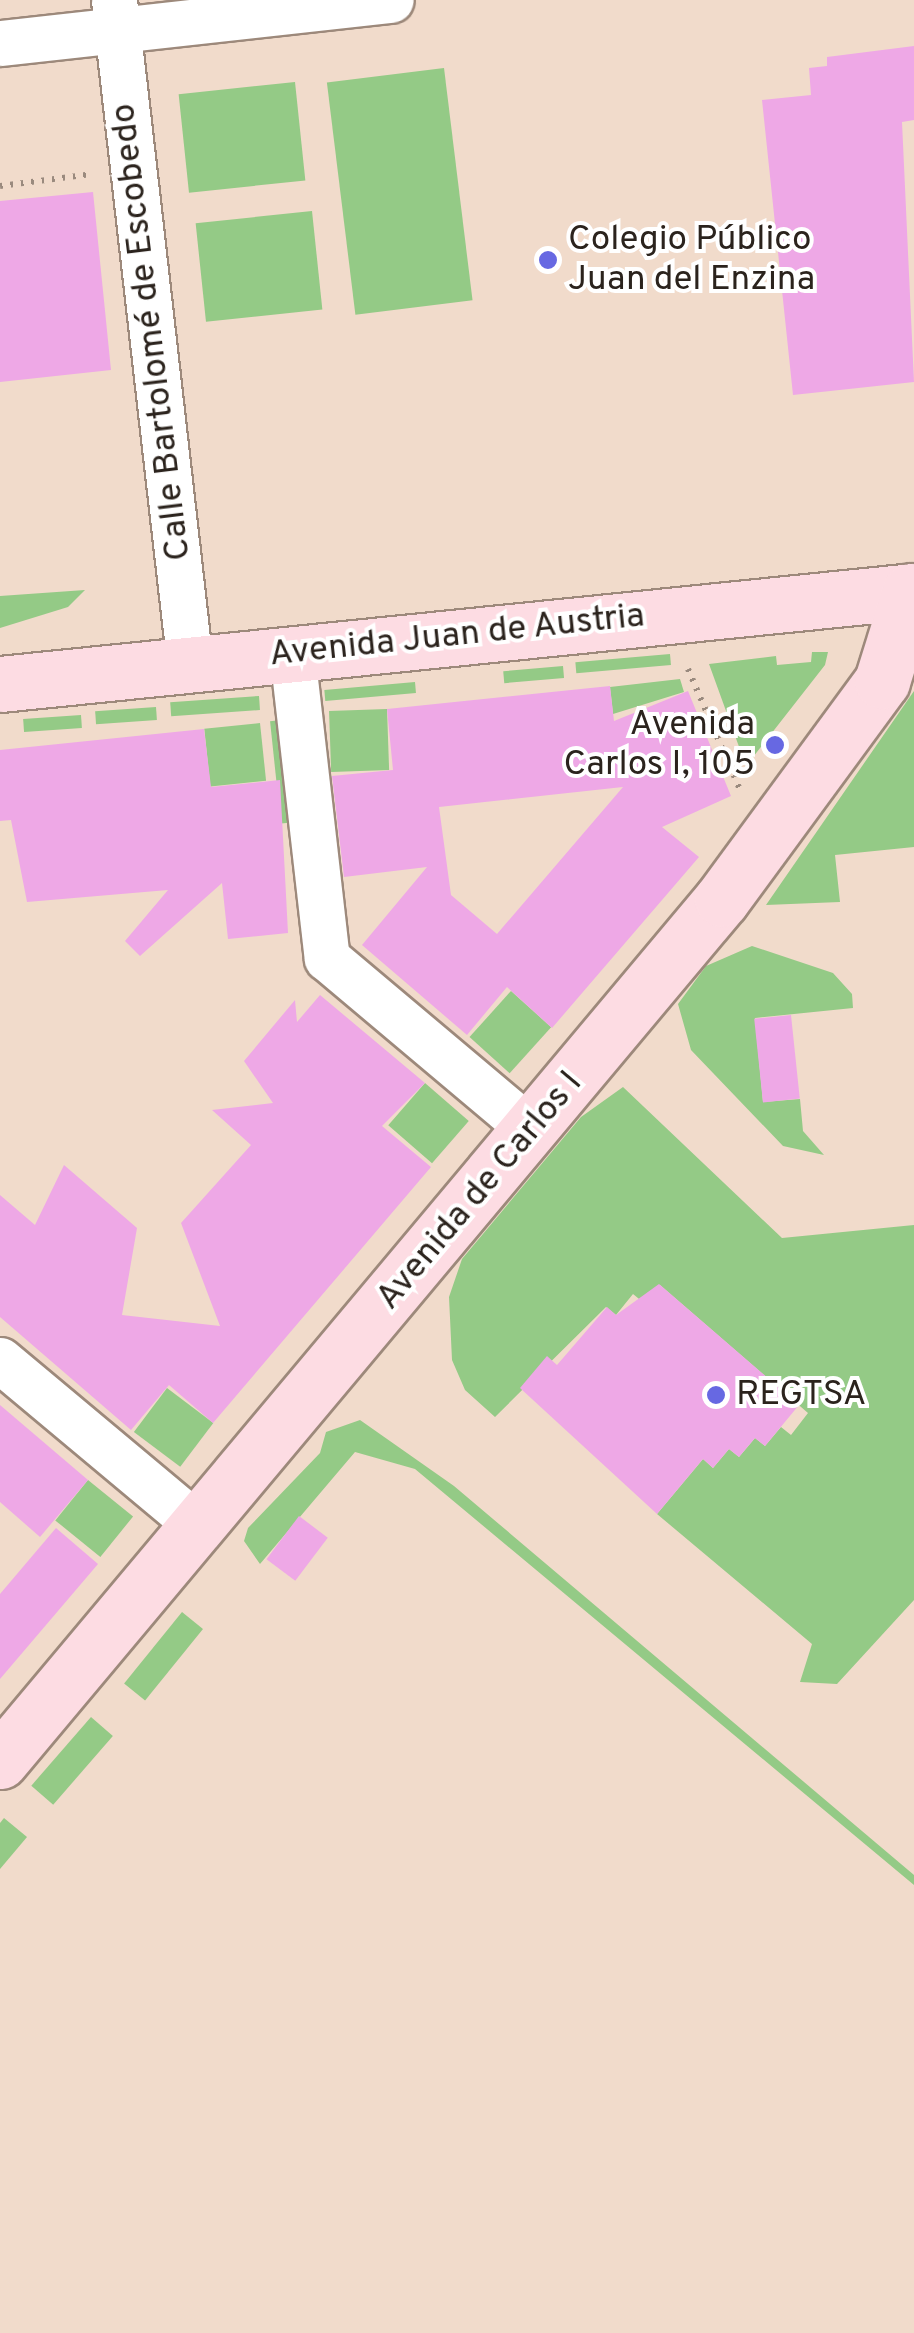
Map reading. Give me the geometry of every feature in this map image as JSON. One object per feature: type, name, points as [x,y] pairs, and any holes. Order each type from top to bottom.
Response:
[{"type":"main road","name":"Avenida Juan de Austria","points":[[0,684],[912,591]]},
{"type":"main road","name":"Avenida de Carlos I","points":[[0,1761],[200,1527],[722,899],[882,681],[912,591]]},
{"type":"street","points":[[0,43],[115,16],[391,0]]},
{"type":"street","name":"Calle Bartolomé de Escobedo","points":[[115,16],[190,665]]},
{"type":"street","points":[[292,654],[327,958],[531,1130]]},
{"type":"street","points":[[0,1360],[200,1527]]},
{"type":"path","points":[[0,186],[103,173]]},
{"type":"path","points":[[688,669],[742,795]]},
{"type":"green space","points":[[444,68],[473,300],[355,315],[327,82]]},
{"type":"green space","points":[[295,82],[305,180],[189,193],[179,94]]},
{"type":"green space","points":[[312,211],[322,309],[206,322],[196,223]]},
{"type":"green space","points":[[85,590],[68,607],[0,628],[0,596]]},
{"type":"green space","points":[[812,652],[828,652],[825,665],[746,766],[709,664],[776,656],[777,665],[811,662]]},
{"type":"green space","points":[[670,654],[671,665],[576,673],[575,662]]},
{"type":"green space","points":[[563,666],[564,678],[504,683],[503,671]]},
{"type":"green space","points":[[680,679],[684,692],[613,714],[610,687]]},
{"type":"green space","points":[[415,682],[416,693],[325,701],[324,690]]},
{"type":"green space","points":[[914,691],[914,847],[835,855],[840,902],[766,905]]},
{"type":"green space","points":[[259,696],[260,710],[171,716],[170,702]]},
{"type":"green space","points":[[156,707],[157,720],[96,724],[95,711]]},
{"type":"green space","points":[[387,709],[389,770],[331,772],[329,711]]},
{"type":"green space","points":[[81,715],[82,728],[24,732],[23,719]]},
{"type":"green space","points":[[281,720],[292,822],[281,824],[270,721]]},
{"type":"green space","points":[[260,723],[266,781],[210,787],[204,729]]},
{"type":"green space","points":[[752,946],[833,973],[852,994],[853,1008],[755,1018],[763,1102],[800,1099],[803,1131],[824,1155],[783,1146],[691,1050],[678,1004],[706,966]]},
{"type":"green space","points":[[511,991],[551,1027],[510,1073],[470,1037]]},
{"type":"green space","points":[[425,1083],[469,1121],[432,1163],[388,1125]]},
{"type":"green space","points":[[623,1087],[782,1238],[914,1225],[914,1600],[837,1684],[800,1682],[812,1644],[657,1514],[703,1459],[713,1468],[729,1449],[739,1457],[755,1438],[765,1446],[781,1427],[791,1435],[808,1413],[660,1285],[644,1303],[633,1294],[616,1315],[606,1307],[495,1417],[465,1390],[452,1360],[449,1297],[462,1259],[581,1117]]},
{"type":"green space","points":[[167,1388],[213,1423],[180,1467],[134,1432]]},
{"type":"green space","points":[[360,1420],[454,1486],[914,1875],[914,1885],[415,1469],[355,1452],[260,1564],[244,1541],[248,1528],[320,1453],[326,1432]]},
{"type":"green space","points":[[88,1480],[133,1517],[100,1557],[55,1520]]},
{"type":"green space","points":[[182,1612],[203,1629],[145,1700],[124,1683]]},
{"type":"green space","points":[[91,1717],[113,1736],[53,1805],[31,1786]]},
{"type":"green space","points":[[4,1818],[27,1837],[0,1869],[0,1823]]},
{"type":"building","points":[[914,46],[914,120],[902,122],[914,382],[793,395],[762,100],[811,95],[809,68],[827,66],[827,57]]},
{"type":"building","points":[[93,192],[111,370],[0,382],[0,201]]},
{"type":"building","points":[[610,686],[614,721],[688,691],[731,796],[662,827],[699,857],[552,1028],[507,987],[467,1035],[362,945],[427,867],[344,877],[332,776],[393,770],[387,709]],"holes":[[[623,787],[497,934],[451,895],[439,807]]]},
{"type":"building","points":[[204,729],[211,787],[280,780],[288,933],[228,939],[222,883],[140,956],[125,941],[168,890],[27,902],[11,820],[0,821],[0,750]]},
{"type":"building","points":[[320,995],[425,1083],[382,1126],[431,1167],[213,1423],[169,1385],[131,1430],[0,1317],[0,1195],[35,1225],[64,1165],[137,1228],[122,1315],[220,1326],[181,1223],[251,1145],[212,1110],[273,1103],[244,1061],[295,1000],[297,1022]]},
{"type":"building","points":[[791,1015],[800,1099],[763,1102],[754,1019]]},
{"type":"building","name":"REGTSA","points":[[659,1284],[799,1405],[765,1446],[755,1438],[739,1457],[729,1449],[713,1468],[703,1459],[657,1514],[520,1388],[547,1356],[557,1365],[607,1307],[616,1315]]},
{"type":"building","points":[[0,1405],[88,1480],[40,1537],[0,1502]]},
{"type":"building","points":[[299,1516],[328,1538],[295,1581],[267,1559]]},
{"type":"building","points":[[56,1528],[98,1564],[0,1679],[0,1594]]},
{"type":"place","name":"Colegio Público Juan del Enzina","points":[[548,260]]},
{"type":"place","name":"Avenida Carlos I, 105","points":[[775,745]]},
{"type":"place","name":"REGTSA","points":[[716,1395]]}]
